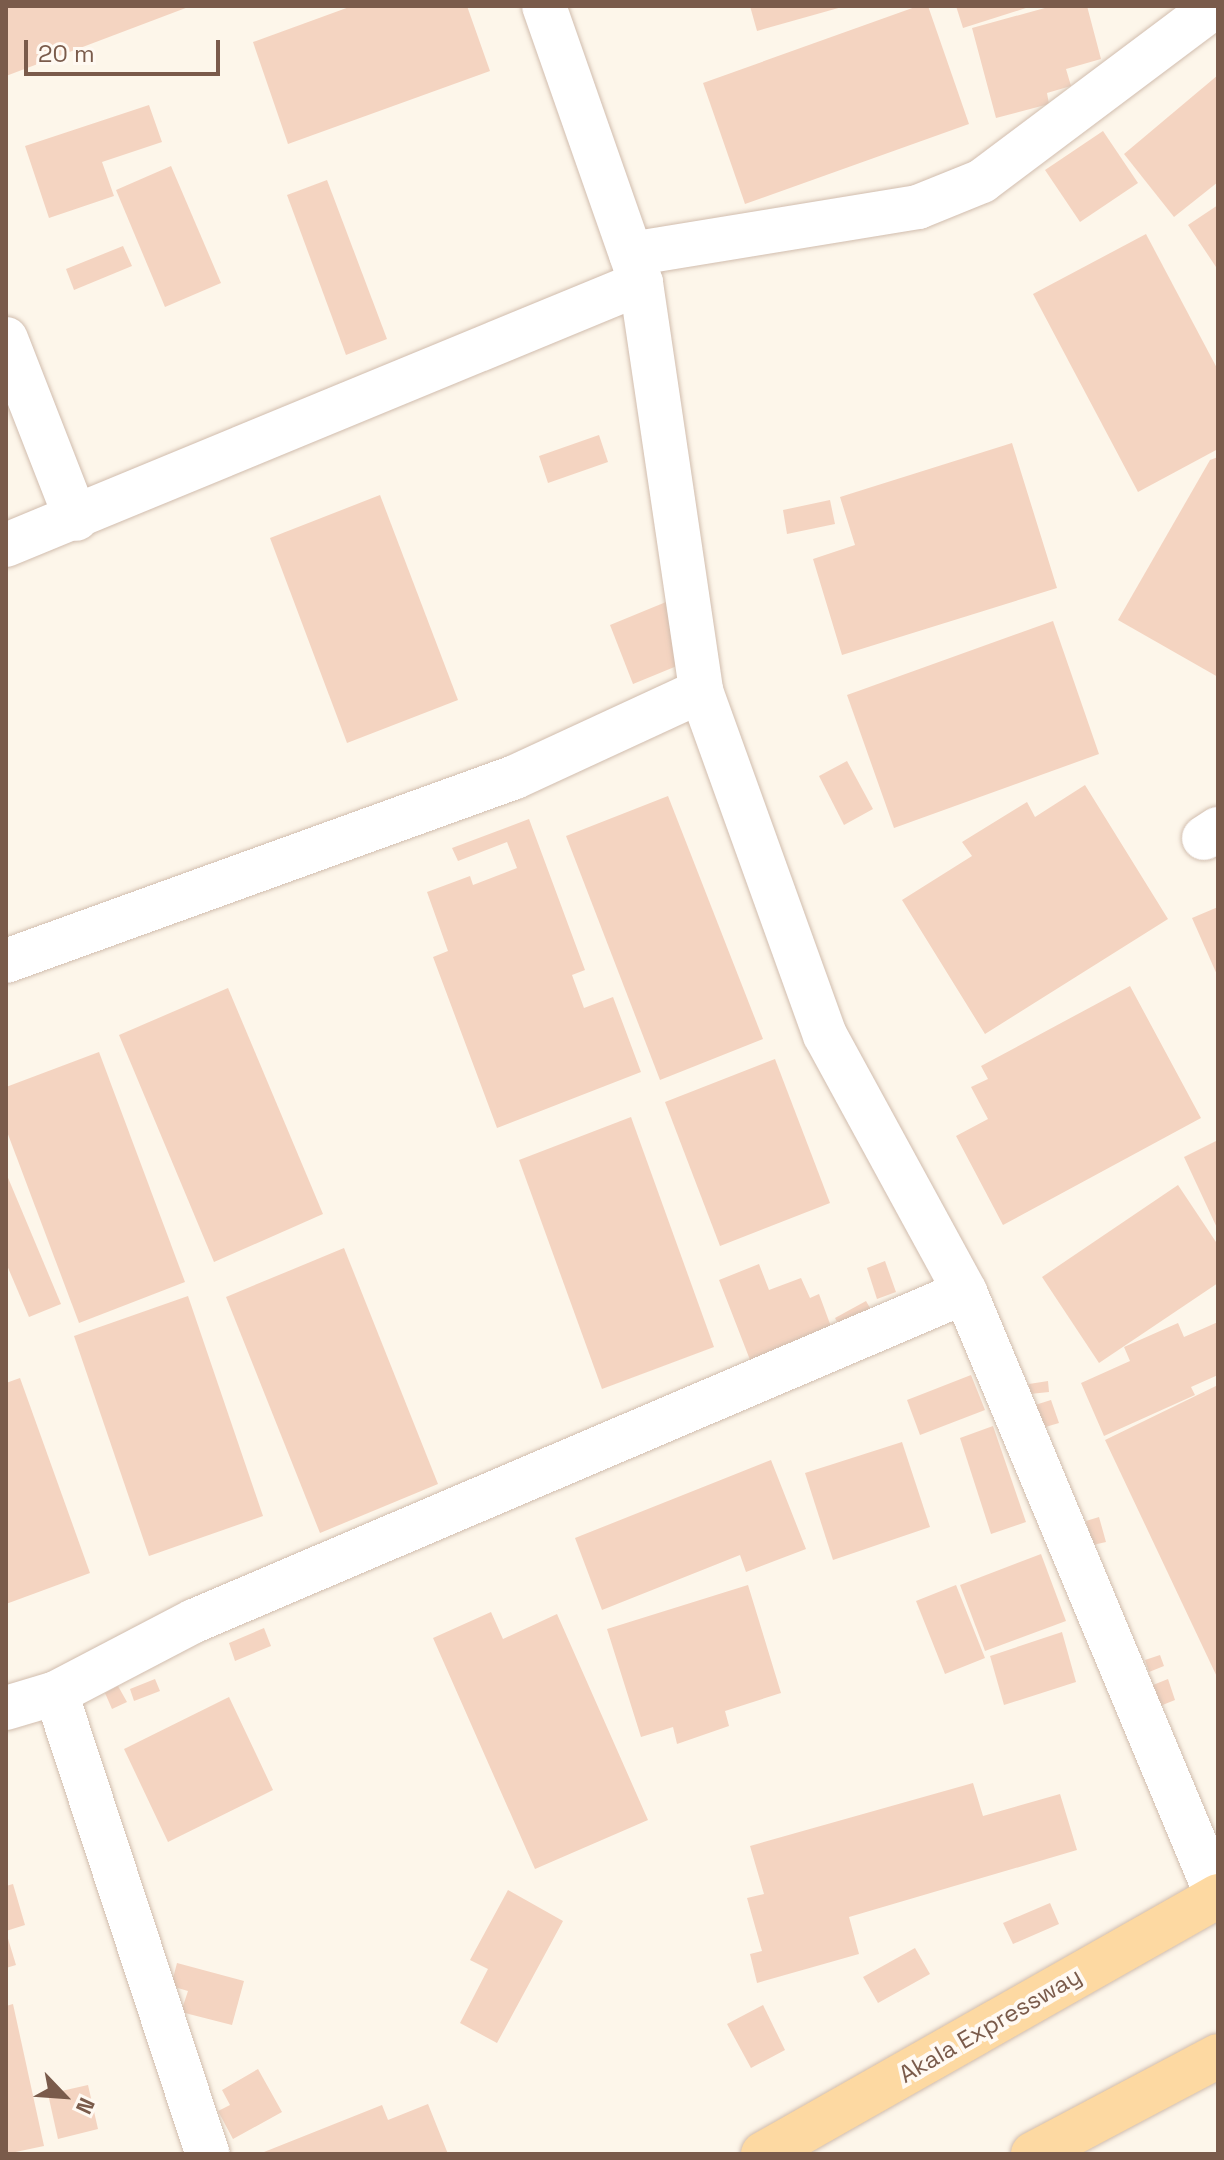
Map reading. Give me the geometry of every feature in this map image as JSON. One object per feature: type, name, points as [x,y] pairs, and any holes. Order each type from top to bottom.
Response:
[{"type":"main road","name":"Akala Expressway","points":[[763,2154],[1217,1896]]},
{"type":"main road","points":[[1033,2154],[1218,2056]]},
{"type":"street","points":[[544,6],[636,268],[701,691],[825,1035],[965,1292],[1217,1896]]},
{"type":"street","points":[[6,545],[76,519],[636,268],[918,207],[982,181],[1215,6]]},
{"type":"street","points":[[6,339],[76,519]]},
{"type":"street","points":[[6,961],[515,777],[701,691]]},
{"type":"street","points":[[6,1708],[56,1693],[194,1621],[965,1292]]},
{"type":"street","points":[[56,1693],[208,2154]]},
{"type":"building","points":[[6,6],[191,6],[6,76]]},
{"type":"building","points":[[352,6],[467,6],[490,71],[288,144],[253,42]]},
{"type":"building","points":[[750,6],[842,6],[842,7],[757,31]]},
{"type":"building","points":[[918,6],[928,6],[969,124],[745,204],[703,83]]},
{"type":"building","points":[[956,6],[1029,6],[1029,7],[963,28]]},
{"type":"building","points":[[1052,6],[1087,6],[1101,59],[1066,69],[1071,86],[1047,93],[1049,104],[996,118],[972,28]]},
{"type":"building","points":[[1218,75],[1218,182],[1174,217],[1124,154]]},
{"type":"building","points":[[149,105],[162,142],[102,162],[114,196],[49,218],[25,146]]},
{"type":"building","points":[[1103,131],[1138,183],[1080,222],[1045,170]]},
{"type":"building","points":[[171,166],[221,283],[165,307],[116,190]]},
{"type":"building","points":[[327,180],[387,339],[346,355],[287,195]]},
{"type":"building","points":[[1218,205],[1218,270],[1188,225]]},
{"type":"building","points":[[1146,234],[1218,370],[1218,449],[1138,492],[1033,294]]},
{"type":"building","points":[[123,246],[132,266],[74,290],[66,269]]},
{"type":"building","points":[[599,435],[608,462],[548,483],[539,456]]},
{"type":"building","points":[[1012,443],[1057,588],[842,655],[813,559],[855,545],[840,497]]},
{"type":"building","points":[[1218,457],[1218,677],[1118,620],[1210,460]]},
{"type":"building","points":[[380,495],[458,700],[347,743],[270,538]]},
{"type":"building","points":[[830,500],[835,524],[787,534],[783,510]]},
{"type":"building","points":[[666,602],[689,661],[633,684],[610,625]]},
{"type":"building","points":[[1053,621],[1099,754],[894,828],[847,695]]},
{"type":"building","points":[[847,761],[873,809],[844,825],[819,776]]},
{"type":"building","points":[[1085,785],[1168,919],[985,1034],[902,900],[972,856],[962,842],[1027,802],[1035,817]]},
{"type":"building","points":[[668,796],[763,1039],[660,1080],[566,836]]},
{"type":"building","points":[[529,819],[585,970],[572,975],[584,1008],[613,997],[641,1072],[497,1128],[433,957],[448,951],[427,892],[470,876],[473,885],[517,868],[507,842],[458,861],[452,848]]},
{"type":"building","points":[[1218,907],[1218,977],[1192,918]]},
{"type":"building","points":[[1130,986],[1201,1118],[1003,1225],[956,1136],[988,1119],[971,1087],[988,1079],[981,1066]]},
{"type":"building","points":[[228,988],[323,1214],[214,1262],[119,1035]]},
{"type":"building","points":[[99,1052],[185,1282],[79,1323],[6,1129],[6,1087]]},
{"type":"building","points":[[775,1059],[830,1203],[720,1246],[665,1102]]},
{"type":"building","points":[[631,1117],[714,1347],[602,1389],[519,1160]]},
{"type":"building","points":[[1218,1140],[1218,1230],[1184,1157]]},
{"type":"building","points":[[6,1173],[61,1304],[29,1317],[6,1263]]},
{"type":"building","points":[[1178,1185],[1218,1245],[1218,1283],[1099,1363],[1042,1277]]},
{"type":"building","points":[[344,1248],[438,1484],[320,1533],[226,1297]]},
{"type":"building","points":[[885,1261],[896,1292],[877,1299],[867,1268]]},
{"type":"building","points":[[759,1264],[769,1290],[801,1278],[810,1298],[819,1294],[833,1332],[752,1365],[719,1280]]},
{"type":"building","points":[[188,1296],[263,1516],[149,1556],[74,1336]]},
{"type":"building","points":[[866,1301],[878,1322],[847,1340],[835,1318]]},
{"type":"building","points":[[1218,1322],[1218,1375],[1191,1387],[1195,1395],[1104,1436],[1081,1383],[1130,1361],[1124,1347],[1178,1323],[1184,1337]]},
{"type":"building","points":[[971,1375],[985,1410],[920,1435],[907,1400]]},
{"type":"building","points":[[20,1378],[90,1573],[6,1604],[6,1383]]},
{"type":"building","points":[[1048,1381],[1049,1392],[1030,1394],[1029,1384]]},
{"type":"building","points":[[1218,1385],[1218,1679],[1105,1440]]},
{"type":"building","points":[[1051,1400],[1059,1423],[1042,1428],[1035,1405]]},
{"type":"building","points":[[993,1426],[1026,1522],[991,1534],[960,1438]]},
{"type":"building","points":[[902,1442],[930,1527],[833,1560],[805,1473]]},
{"type":"building","points":[[771,1460],[806,1549],[746,1572],[740,1555],[602,1610],[575,1538]]},
{"type":"building","points":[[1099,1517],[1106,1542],[1093,1545],[1086,1521]]},
{"type":"building","points":[[1041,1554],[1066,1621],[985,1651],[960,1585]]},
{"type":"building","points":[[748,1585],[781,1693],[725,1711],[729,1726],[677,1744],[673,1727],[641,1737],[607,1629]]},
{"type":"building","points":[[956,1585],[985,1658],[945,1674],[916,1601]]},
{"type":"building","points":[[491,1612],[503,1639],[557,1614],[648,1820],[535,1869],[433,1638]]},
{"type":"building","points":[[264,1628],[271,1646],[235,1661],[229,1643]]},
{"type":"building","points":[[1062,1632],[1076,1682],[1004,1705],[990,1656]]},
{"type":"building","points":[[1160,1655],[1164,1666],[1149,1672],[1145,1660]]},
{"type":"building","points":[[155,1679],[160,1691],[134,1701],[130,1689]]},
{"type":"building","points":[[1168,1679],[1175,1700],[1160,1706],[1153,1685]]},
{"type":"building","points":[[118,1686],[127,1702],[112,1709],[105,1693]]},
{"type":"building","points":[[229,1697],[273,1790],[168,1842],[124,1749]]},
{"type":"building","points":[[973,1783],[983,1816],[1060,1794],[1077,1850],[849,1917],[859,1954],[757,1983],[750,1954],[762,1951],[747,1898],[764,1894],[750,1846]]},
{"type":"building","points":[[13,1884],[25,1925],[6,1931],[6,1886]]},
{"type":"building","points":[[508,1890],[563,1921],[497,2043],[460,2023],[488,1969],[470,1960]]},
{"type":"building","points":[[1050,1903],[1059,1924],[1013,1944],[1003,1923]]},
{"type":"building","points":[[6,1932],[16,1965],[6,1968]]},
{"type":"building","points":[[915,1948],[930,1974],[878,2003],[863,1977]]},
{"type":"building","points":[[177,1963],[244,1981],[232,2025],[181,2012],[188,1991],[171,1986]]},
{"type":"building","points":[[13,2004],[44,2146],[6,2154],[6,2006]]},
{"type":"building","points":[[763,2005],[785,2050],[751,2068],[727,2024]]},
{"type":"building","points":[[258,2069],[282,2112],[233,2139],[218,2111],[230,2105],[222,2090]]},
{"type":"building","points":[[88,2085],[98,2129],[58,2139],[48,2094]]},
{"type":"building","points":[[428,2104],[448,2154],[259,2154],[382,2105],[388,2120]]}]
